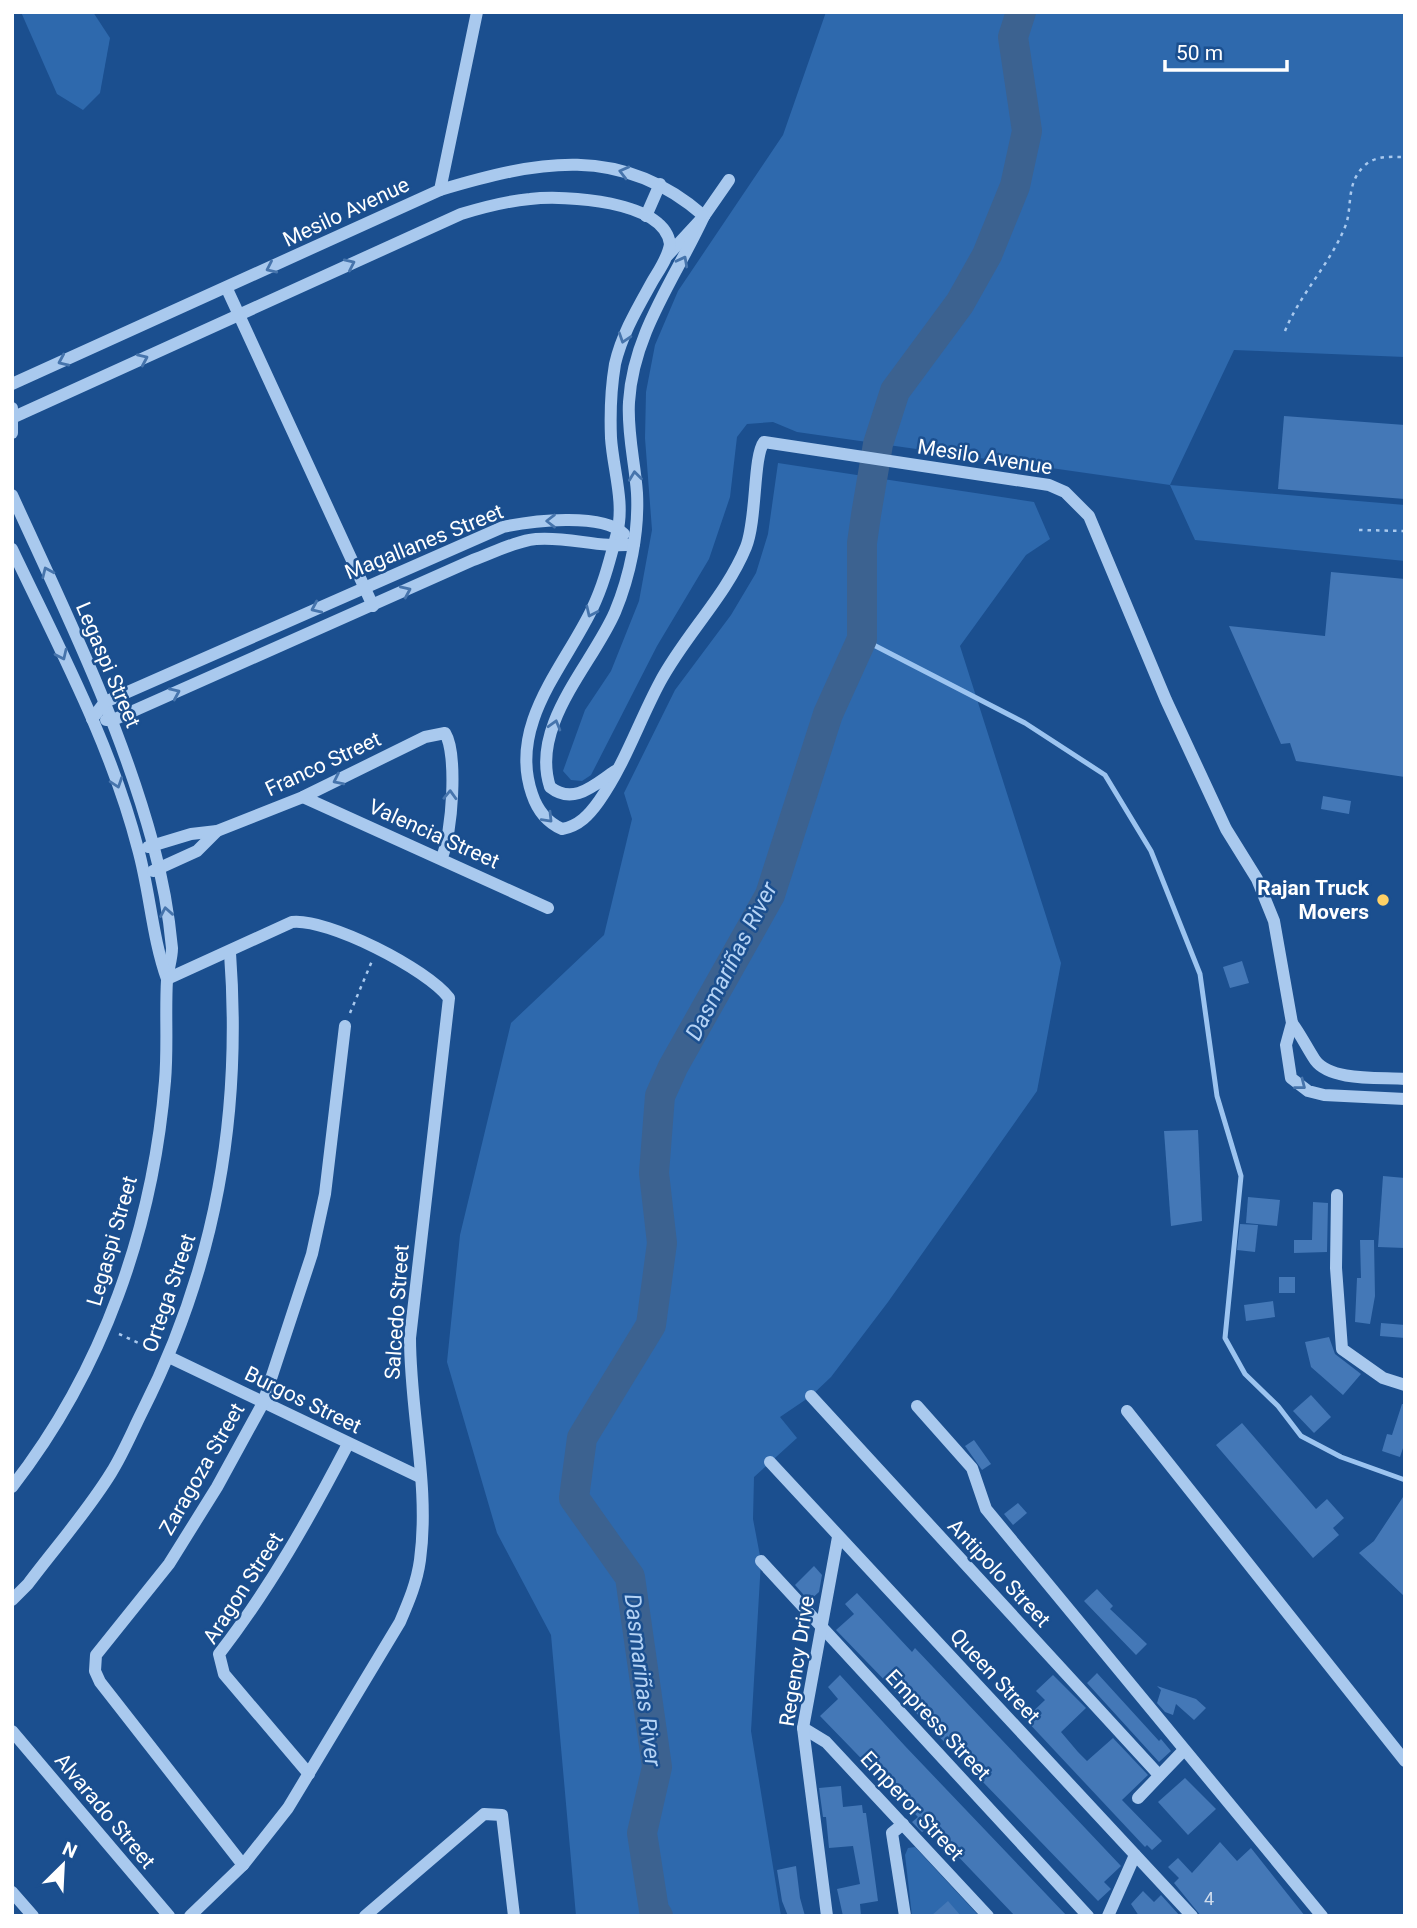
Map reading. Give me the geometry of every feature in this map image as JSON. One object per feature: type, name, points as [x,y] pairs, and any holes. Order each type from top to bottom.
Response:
[{"type":"street","points":[[440,190],[477,12]]},
{"type":"street","name":"Mesilo Avenue","points":[[12,384],[227,289],[440,190],[508,169],[561,164],[610,169],[660,184],[704,216]]},
{"type":"street","name":"Mesilo Avenue","points":[[619,769],[584,791],[567,796],[550,787],[546,762],[559,712],[568,690],[599,643],[625,586],[634,544],[637,492],[629,402],[635,367],[650,319],[704,216],[729,180]]},
{"type":"street","points":[[646,216],[660,184]]},
{"type":"street","points":[[12,433],[13,412],[239,316],[461,214],[531,198],[580,199],[627,207],[646,216],[669,238],[667,256]]},
{"type":"street","name":"Mesilo Avenue","points":[[704,216],[667,256],[628,326],[615,364],[611,439],[618,492],[618,529],[605,580],[589,615],[549,681],[538,705],[526,761],[535,803],[546,819],[562,829],[574,827],[584,819],[619,769],[661,680],[732,576],[747,545],[756,511],[760,447],[764,443],[1037,484],[1065,492],[1089,516],[1166,700],[1226,829],[1257,879],[1274,920],[1292,1023],[1286,1058],[1292,1078],[1308,1091],[1324,1096],[1405,1099]]},
{"type":"street","points":[[227,289],[373,606]]},
{"type":"street","name":"Legaspi Street","points":[[12,495],[113,720],[153,845],[172,951],[167,979],[165,1082],[152,1174],[134,1250],[106,1328],[62,1416],[12,1487]]},
{"type":"street","name":"Magallanes Street","points":[[92,719],[105,702],[503,527],[534,521],[566,520],[618,529]]},
{"type":"street","points":[[618,529],[634,544]]},
{"type":"street","name":"Magallanes Street","points":[[92,719],[113,720],[473,560],[533,539],[565,539],[613,547],[634,544]]},
{"type":"street","name":"Legaspi Street","points":[[12,549],[92,719],[138,849],[158,954],[167,979]]},
{"type":"street","name":"Franco Street","points":[[138,849],[191,834],[217,831],[303,797],[425,737],[445,733],[452,753],[449,843],[442,857]]},
{"type":"street","name":"Valencia Street","points":[[303,797],[442,857],[548,908]]},
{"type":"street","name":"Franco Street","points":[[143,874],[197,851],[217,831]]},
{"type":"street","name":"Salcedo Street","points":[[167,979],[230,953],[292,922],[306,920],[377,949],[424,974],[439,985],[449,998],[410,1338],[410,1385],[423,1514],[420,1560],[414,1588],[400,1622],[309,1774],[266,1839],[190,1916]]},
{"type":"street","name":"Ortega Street","points":[[12,1600],[28,1584],[111,1474],[169,1357],[204,1257],[221,1179],[234,1027],[230,953]]},
{"type":"street","name":"Mesilo Avenue","points":[[1292,1023],[1316,1062],[1325,1068],[1341,1074],[1405,1079]]},
{"type":"street","name":"Zaragoza Street","points":[[243,1865],[95,1671],[96,1655],[169,1564],[217,1487],[263,1403],[312,1254],[326,1182],[345,1026]]},
{"type":"street","points":[[1337,1195],[1336,1268],[1342,1349],[1383,1378],[1405,1385]]},
{"type":"street","name":"Burgos Street","points":[[169,1357],[420,1477]]},
{"type":"street","name":"Antipolo Street","points":[[811,1396],[1159,1775]]},
{"type":"street","points":[[917,1406],[972,1468],[986,1509],[1153,1709],[1183,1751],[1322,1916]]},
{"type":"street","points":[[1127,1411],[1405,1760]]},
{"type":"street","name":"Aragon Street","points":[[309,1774],[225,1674],[219,1654],[247,1618],[301,1535],[348,1444]]},
{"type":"street","name":"Queen Street","points":[[770,1462],[1192,1916]]},
{"type":"street","name":"Regency Drive","points":[[827,1916],[803,1728],[838,1537]]},
{"type":"street","name":"Empress Street","points":[[761,1561],[1088,1916]]},
{"type":"street","name":"Emperor Street","points":[[803,1728],[826,1742],[988,1916]]},
{"type":"street","name":"Alvarado Street","points":[[12,1731],[169,1916]]},
{"type":"street","points":[[1138,1798],[1183,1751]]},
{"type":"street","points":[[365,1916],[484,1814],[502,1815],[514,1916]]},
{"type":"street","points":[[903,1824],[892,1833],[905,1916]]},
{"type":"street","points":[[1108,1916],[1135,1855]]},
{"type":"street","points":[[12,1892],[33,1916]]},
{"type":"path","points":[[1285,331],[1293,311],[1346,226],[1348,194],[1363,167],[1381,156],[1405,158]]},
{"type":"path","points":[[1359,530],[1405,531]]},
{"type":"path","points":[[345,1026],[377,949]]},
{"type":"path","points":[[106,1328],[169,1357]]},
{"type":"shaded area","points":[[21,12],[93,12],[110,38],[100,93],[83,110],[57,94]]},
{"type":"shaded area","points":[[826,12],[1405,12],[1405,357],[1234,350],[1170,485],[797,432],[773,422],[747,424],[737,437],[730,497],[709,559],[657,646],[591,775],[582,781],[571,780],[563,771],[585,710],[611,671],[639,601],[652,530],[645,438],[646,392],[655,345],[678,291],[783,135]]},
{"type":"shaded area","points":[[778,463],[1034,502],[1050,539],[1026,555],[960,646],[1061,963],[1037,1091],[888,1302],[831,1377],[811,1396],[780,1417],[797,1438],[754,1477],[753,1519],[761,1561],[751,1731],[781,1916],[576,1916],[551,1635],[497,1533],[447,1362],[460,1235],[511,1023],[604,935],[632,819],[624,793],[675,690],[731,615],[756,573],[768,534]]},
{"type":"shaded area","points":[[1170,485],[1405,505],[1405,561],[1195,540]]},
{"type":"shaded area","points":[[915,1847],[979,1916],[912,1916],[905,1855],[908,1848]]},
{"type":"building","points":[[1284,416],[1405,425],[1405,499],[1278,489]]},
{"type":"building","points":[[1331,572],[1405,579],[1405,777],[1296,761],[1290,743],[1281,744],[1229,626],[1325,636]]},
{"type":"building","points":[[1323,796],[1351,801],[1349,814],[1321,809]]},
{"type":"building","points":[[1242,961],[1249,983],[1230,988],[1223,967]]},
{"type":"building","points":[[1198,1130],[1202,1221],[1171,1226],[1164,1131]]},
{"type":"building","points":[[1383,1176],[1405,1178],[1405,1248],[1378,1247]]},
{"type":"building","points":[[1248,1197],[1280,1200],[1277,1226],[1246,1223]]},
{"type":"building","points":[[1313,1202],[1328,1203],[1327,1252],[1294,1253],[1294,1240],[1312,1240]]},
{"type":"building","points":[[1240,1224],[1258,1225],[1255,1252],[1237,1250]]},
{"type":"building","points":[[1360,1240],[1374,1240],[1375,1296],[1370,1324],[1355,1322],[1357,1278],[1361,1278]]},
{"type":"building","points":[[1279,1277],[1295,1277],[1295,1293],[1279,1293]]},
{"type":"building","points":[[1273,1301],[1275,1317],[1246,1321],[1244,1305]]},
{"type":"building","points":[[1381,1323],[1405,1325],[1405,1338],[1380,1336]]},
{"type":"building","points":[[1329,1337],[1335,1354],[1361,1374],[1343,1395],[1311,1367],[1305,1342]]},
{"type":"building","points":[[1311,1395],[1331,1417],[1314,1433],[1293,1411]]},
{"type":"building","points":[[1402,1404],[1405,1404],[1405,1442],[1400,1457],[1382,1451],[1387,1434],[1392,1435]]},
{"type":"building","points":[[1242,1423],[1316,1509],[1327,1499],[1344,1518],[1333,1528],[1339,1535],[1313,1558],[1216,1445]]},
{"type":"building","points":[[974,1440],[991,1464],[982,1470],[965,1446]]},
{"type":"building","points":[[1405,1494],[1405,1597],[1359,1553],[1374,1541]]},
{"type":"building","points":[[1018,1503],[1027,1513],[1013,1525],[1004,1514]]},
{"type":"building","points":[[814,1566],[822,1575],[819,1592],[809,1601],[795,1585]]},
{"type":"building","points":[[1097,1589],[1113,1606],[1110,1609],[1147,1644],[1136,1655],[1084,1601]]},
{"type":"building","points":[[857,1593],[912,1652],[915,1648],[1121,1866],[1104,1882],[1111,1889],[1098,1901],[836,1630],[854,1614],[845,1604]]},
{"type":"building","points":[[1097,1673],[1171,1751],[1159,1762],[1087,1683]]},
{"type":"building","points":[[840,1675],[1067,1916],[1015,1916],[930,1827],[922,1832],[912,1822],[918,1817],[820,1716],[838,1699],[828,1687]]},
{"type":"building","points":[[1053,1675],[1086,1708],[1061,1732],[1078,1752],[1087,1761],[1113,1738],[1148,1775],[1122,1800],[1162,1841],[1152,1850],[1147,1845],[1145,1847],[1025,1719],[1045,1700],[1036,1691]]},
{"type":"building","points":[[1157,1686],[1196,1699],[1206,1708],[1194,1720],[1176,1704],[1173,1715],[1165,1712],[1157,1703],[1161,1690]]},
{"type":"building","points":[[1185,1778],[1216,1809],[1188,1835],[1158,1802]]},
{"type":"building","points":[[841,1786],[843,1807],[862,1805],[863,1813],[866,1813],[878,1901],[860,1904],[861,1916],[843,1916],[837,1889],[860,1884],[853,1846],[829,1848],[826,1817],[823,1817],[819,1788]]},
{"type":"building","points":[[1220,1842],[1237,1861],[1251,1848],[1305,1916],[1201,1916],[1174,1883],[1179,1878],[1168,1867],[1178,1858],[1192,1873]]},
{"type":"building","points":[[796,1866],[805,1916],[788,1916],[782,1901],[777,1870]]},
{"type":"building","points":[[1143,1891],[1154,1902],[1161,1895],[1180,1916],[1139,1916],[1131,1904]]},
{"type":"building","points":[[948,1901],[961,1916],[931,1916]]},
{"type":"waterway","name":"Dasmariñas River","points":[[658,1916],[654,1910],[642,1833],[657,1767],[630,1577],[574,1498],[582,1438],[651,1325],[662,1243],[654,1173],[660,1096],[673,1067],[770,895],[828,714],[862,639],[862,543],[878,444],[895,391],[960,303],[987,255],[1015,186],[1027,131],[1013,37],[1021,12]]},
{"type":"waterway","points":[[862,639],[1025,723],[1105,775],[1151,851],[1200,974],[1217,1096],[1241,1176],[1225,1338],[1245,1374],[1278,1406],[1301,1436],[1341,1457],[1405,1480]]},
{"type":"place","name":"Rajan Truck Movers","points":[[1383,900]]}]
